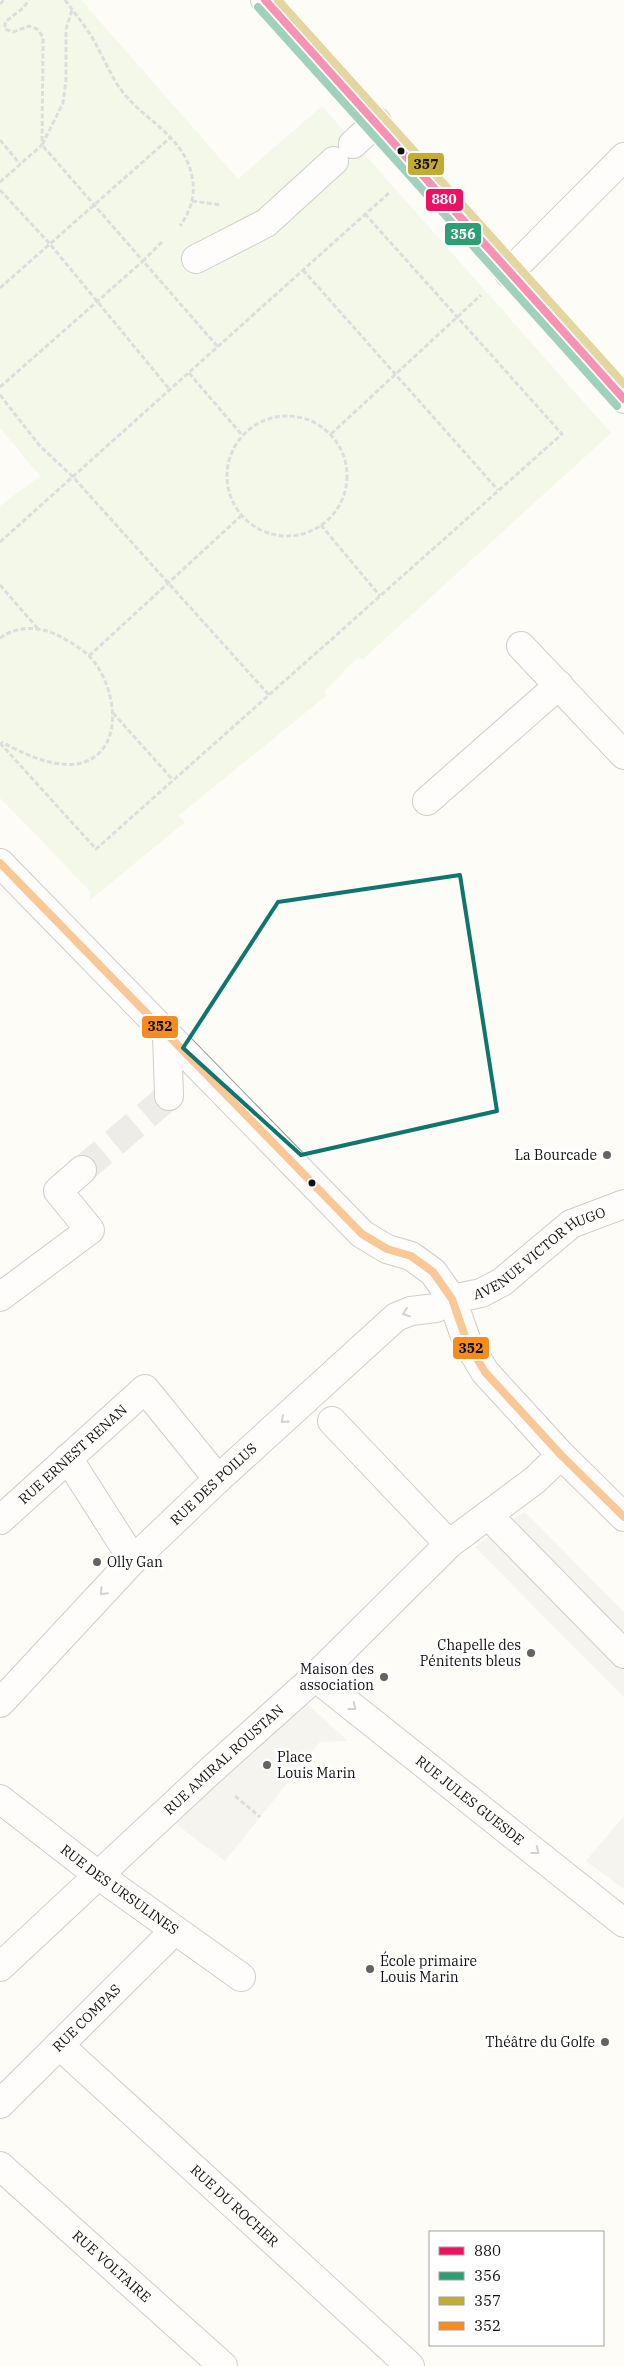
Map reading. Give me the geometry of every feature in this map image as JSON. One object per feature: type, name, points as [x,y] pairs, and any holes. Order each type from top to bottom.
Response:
[{"type":"street","points":[[265,0],[377,122],[624,400]]},
{"type":"street","points":[[196,259],[266,223],[377,122]]},
{"type":"street","points":[[510,273],[624,157]]},
{"type":"street","points":[[521,646],[624,755]]},
{"type":"street","points":[[427,801],[559,685]]},
{"type":"street","points":[[0,863],[362,1234],[387,1249],[411,1256],[433,1272],[452,1299],[467,1342],[485,1372],[561,1455],[624,1517]]},
{"type":"street","points":[[167,1036],[169,1096]]},
{"type":"street","points":[[0,1297],[90,1230],[58,1191],[82,1170]]},
{"type":"street","name":"AVENUE VICTOR HUGO","points":[[452,1299],[480,1293],[502,1282],[571,1224],[624,1204]]},
{"type":"street","name":"RUE DES POILUS","points":[[0,1703],[133,1560],[218,1479],[396,1317],[411,1311],[436,1308],[452,1299]]},
{"type":"street","name":"RUE ERNEST RENAN","points":[[0,1520],[145,1389],[218,1479]]},
{"type":"street","points":[[332,1421],[449,1544]]},
{"type":"street","name":"RUE AMIRAL ROUSTAN","points":[[0,1967],[315,1677],[449,1544],[536,1480],[561,1455]]},
{"type":"street","points":[[68,1458],[133,1560]]},
{"type":"street","points":[[488,1515],[624,1654]]},
{"type":"street","name":"RUE JULES GUESDE","points":[[315,1677],[624,1923]]},
{"type":"street","name":"RUE DES URSULINES","points":[[0,1798],[98,1875],[242,1977]]},
{"type":"street","name":"RUE COMPAS","points":[[0,2104],[175,1930]]},
{"type":"street","name":"RUE DU ROCHER","points":[[59,2045],[410,2366]]},
{"type":"street","name":"RUE VOLTAIRE","points":[[0,2166],[223,2366]]},
{"type":"path","points":[[0,4],[4,0]]},
{"type":"path","points":[[29,0],[23,8],[5,22],[5,29],[13,32],[29,26],[37,29],[43,37],[42,145],[218,347]]},
{"type":"path","points":[[65,0],[90,33],[117,84],[135,106],[171,137],[190,164],[195,189],[190,209],[174,231]]},
{"type":"path","points":[[0,182],[42,145],[63,103],[66,80],[66,29],[72,10]]},
{"type":"path","points":[[0,288],[171,137]]},
{"type":"path","points":[[0,140],[20,164]]},
{"type":"path","points":[[0,190],[50,244],[170,390]]},
{"type":"path","points":[[0,542],[365,214],[562,434],[96,848],[0,742]]},
{"type":"path","points":[[0,387],[168,237]]},
{"type":"path","points":[[303,270],[498,490]]},
{"type":"path","points":[[331,434],[483,293]]},
{"type":"path","points":[[189,373],[242,435]]},
{"type":"path","points":[[0,395],[40,446],[73,476],[269,695]]},
{"type":"path","points":[[276,416],[295,416],[314,422],[331,434],[342,452],[347,472],[345,492],[336,511],[321,525],[303,534],[283,536],[264,532],[242,515],[235,506],[228,489],[226,469],[232,450],[242,435],[257,423],[276,416]]},
{"type":"path","points":[[89,656],[242,515]]},
{"type":"path","points":[[321,525],[380,596]]},
{"type":"path","points":[[0,585],[38,629]]},
{"type":"path","points":[[0,638],[10,631],[38,629],[53,632],[89,656],[103,677],[113,713],[111,734],[105,746],[96,757],[77,764],[32,757],[0,742]]},
{"type":"path","points":[[113,713],[173,780]]},
{"type":"highlighted area","points":[[460,875],[497,1111],[301,1155],[183,1048],[278,902]]},
{"type":"green space","points":[[0,0],[81,0],[238,179],[322,106],[611,433],[363,659],[358,657],[324,692],[327,695],[178,816],[185,822],[89,901],[91,892],[0,798],[0,506],[40,476],[0,428]]},
{"type":"shaded area","points":[[525,1512],[624,1612],[624,1697],[475,1547],[500,1527]]},
{"type":"shaded area","name":"Place Louis Marin","points":[[302,1699],[348,1741],[320,1742],[225,1861],[173,1822]]},
{"type":"shaded area","points":[[624,1816],[624,1889],[586,1861]]},
{"type":"tunnel","points":[[82,1170],[169,1096]]},
{"type":"transit line","name":"880","points":[[265,0],[624,399]]},
{"type":"transit line","name":"357","points":[[278,0],[624,384]]},
{"type":"transit line","name":"356","points":[[258,7],[617,406]]},
{"type":"transit line","name":"352","points":[[0,863],[362,1234],[387,1249],[411,1256],[433,1272],[452,1299],[467,1342],[485,1372],[561,1455],[624,1517]]},
{"type":"place","name":"La Bourcade","points":[[607,1155]]},
{"type":"place","name":"Olly Gan","points":[[97,1562]]},
{"type":"place","name":"Chapelle des Pénitents bleus","points":[[531,1653]]},
{"type":"place","name":"Maison des association","points":[[384,1677]]},
{"type":"place","name":"Place Louis Marin","points":[[267,1765]]},
{"type":"place","name":"École primaire Louis Marin","points":[[370,1969]]},
{"type":"place","name":"Théâtre du Golfe","points":[[605,2042]]}]
